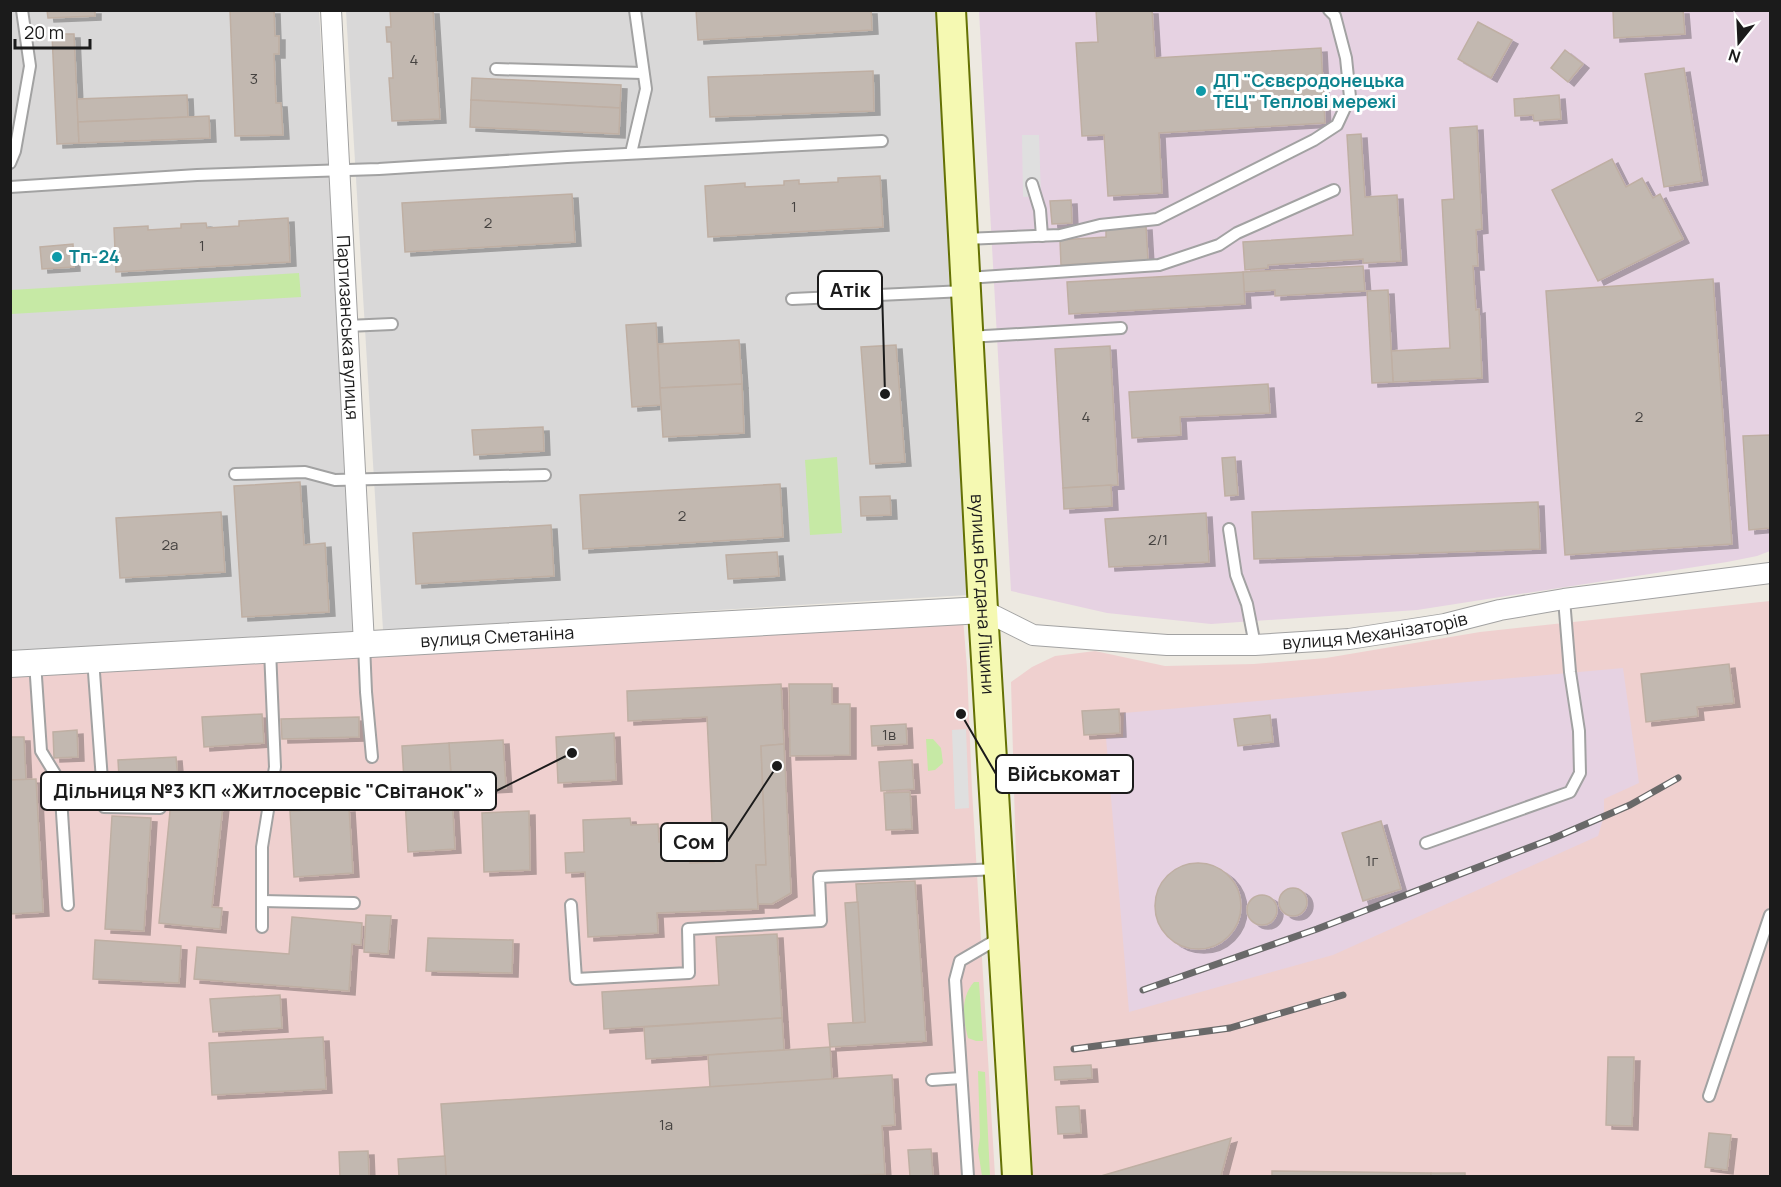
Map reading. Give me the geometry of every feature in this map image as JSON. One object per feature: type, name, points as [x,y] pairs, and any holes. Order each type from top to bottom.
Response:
[{"type":"main road","name":"вулиця Богдана Ліщини","points":[[951,10],[983,610],[1017,1176]]},
{"type":"street","name":"Партизанська вулиця","points":[[331,10],[364,644]]},
{"type":"street","name":"вулиця Механізаторів","points":[[983,610],[1033,635],[1167,645],[1255,645],[1370,635],[1445,624],[1500,610],[1564,599],[1770,573]]},
{"type":"street","name":"вулиця Сметаніна","points":[[23,663],[983,610]]},
{"type":"lane","points":[[10,163],[15,151],[30,66],[22,10]]},
{"type":"lane","points":[[630,153],[646,89],[635,10]]},
{"type":"lane","points":[[963,239],[1060,235],[1100,225],[1157,219],[1314,140],[1337,125],[1350,97],[1346,58],[1335,16],[1329,10]]},
{"type":"lane","points":[[496,69],[643,73]]},
{"type":"lane","points":[[10,187],[197,175],[339,170],[882,141]]},
{"type":"lane","points":[[1032,184],[1040,210],[1042,236]]},
{"type":"lane","points":[[792,299],[965,285],[1062,273],[1159,265],[1219,246],[1237,233],[1334,190]]},
{"type":"lane","points":[[347,326],[392,324]]},
{"type":"lane","points":[[968,337],[1121,328]]},
{"type":"lane","points":[[236,474],[305,472],[335,480],[545,475]]},
{"type":"lane","points":[[1229,529],[1236,574],[1247,603],[1255,645]]},
{"type":"lane","points":[[1426,843],[1570,792],[1580,773],[1579,741],[1564,599]]},
{"type":"lane","points":[[364,644],[372,757]]},
{"type":"lane","points":[[262,927],[262,847],[275,767],[270,649]]},
{"type":"lane","points":[[93,658],[104,807],[160,808]]},
{"type":"lane","points":[[23,663],[41,751],[60,782],[68,905]]},
{"type":"lane","points":[[571,905],[576,979],[689,973],[688,929],[821,921],[819,878],[998,869]]},
{"type":"lane","points":[[262,901],[354,903]]},
{"type":"lane","points":[[1709,1096],[1770,915]]},
{"type":"lane","points":[[968,1176],[955,980],[960,961],[1002,936]]},
{"type":"lane","points":[[932,1080],[961,1078]]},
{"type":"shaded area","points":[[11,11],[319,11],[357,631],[11,651]]},
{"type":"shaded area","name":"1","points":[[346,11],[937,11],[969,595],[383,630]]},
{"type":"shaded area","points":[[979,11],[1770,11],[1770,551],[1727,562],[1417,610],[1211,624],[1107,613],[1011,591]]},
{"type":"shaded area","points":[[1022,135],[1039,135],[1041,196],[1023,197]]},
{"type":"shaded area","points":[[1770,601],[1770,1176],[1031,1176],[1019,966],[1011,682],[1032,667],[1055,656],[1095,651],[1165,666],[1254,664],[1326,658],[1480,632]]},
{"type":"shaded area","points":[[963,618],[995,1176],[11,1176],[11,674]]},
{"type":"shaded area","points":[[1623,668],[1639,783],[1604,799],[1604,816],[1598,836],[1333,955],[1129,1012],[1106,738],[1123,737],[1124,713]]},
{"type":"shaded area","points":[[966,729],[969,808],[955,809],[952,730]]},
{"type":"green space","points":[[299,273],[301,297],[11,314],[11,290]]},
{"type":"green space","points":[[837,457],[842,533],[810,535],[805,460]]},
{"type":"green space","points":[[926,739],[933,739],[941,748],[943,763],[935,770],[928,771]]},
{"type":"green space","points":[[974,982],[979,982],[983,1041],[968,1038],[965,1023],[966,995]]},
{"type":"green space","points":[[978,1071],[985,1072],[990,1176],[982,1176],[978,1150],[980,1137]]},
{"type":"building","points":[[47,10],[95,10],[95,16],[48,18]]},
{"type":"building","points":[[230,10],[274,10],[275,36],[279,36],[279,54],[274,54],[276,103],[281,103],[283,135],[235,136]]},
{"type":"building","points":[[390,10],[433,10],[440,119],[392,121],[389,78],[393,78],[391,42],[387,42],[386,27],[391,27]]},
{"type":"building","points":[[696,10],[871,10],[872,30],[698,40]]},
{"type":"building","name":"ДП \"Сєвєродонецька ТЕЦ\" Теплові мережі","points":[[1096,10],[1152,10],[1155,58],[1321,48],[1325,123],[1159,133],[1162,193],[1108,196],[1104,135],[1082,136],[1076,43],[1098,42]]},
{"type":"building","points":[[1613,10],[1683,10],[1685,34],[1614,38]]},
{"type":"building","points":[[1478,22],[1512,40],[1491,78],[1458,59]]},
{"type":"building","points":[[52,34],[74,34],[79,143],[57,144]]},
{"type":"building","points":[[1565,50],[1583,64],[1568,82],[1551,68]]},
{"type":"building","points":[[1684,68],[1702,181],[1664,187],[1645,74]]},
{"type":"building","points":[[873,71],[874,111],[710,117],[708,77]]},
{"type":"building","points":[[472,78],[621,85],[620,108],[471,100]]},
{"type":"building","points":[[187,95],[188,117],[78,122],[77,99]]},
{"type":"building","points":[[1559,95],[1561,119],[1534,121],[1533,115],[1515,116],[1514,99]]},
{"type":"building","points":[[471,100],[620,108],[619,134],[470,127]]},
{"type":"building","points":[[209,116],[210,138],[79,143],[78,122]]},
{"type":"building","points":[[1477,126],[1482,229],[1476,230],[1478,266],[1473,266],[1476,310],[1479,309],[1482,378],[1393,382],[1391,351],[1450,348],[1442,200],[1454,199],[1450,128]]},
{"type":"building","points":[[1361,134],[1365,197],[1397,195],[1401,261],[1363,263],[1363,259],[1268,265],[1268,268],[1245,270],[1243,242],[1353,235],[1347,135]]},
{"type":"building","points":[[1612,159],[1626,187],[1642,178],[1653,198],[1660,194],[1683,239],[1598,281],[1552,190]]},
{"type":"building","points":[[880,176],[883,227],[708,237],[705,186],[745,183],[745,187],[784,185],[784,181],[799,180],[799,184],[838,182],[838,178]]},
{"type":"building","points":[[572,194],[575,242],[405,252],[402,203]]},
{"type":"building","points":[[1071,200],[1072,223],[1052,224],[1050,201]]},
{"type":"building","points":[[288,218],[290,262],[116,272],[114,228],[148,226],[148,230],[181,228],[181,224],[206,223],[207,228],[239,226],[239,221]]},
{"type":"building","points":[[1146,226],[1148,260],[1061,265],[1060,240],[1106,237],[1106,229]]},
{"type":"building","name":"Тп-24","points":[[73,244],[74,267],[42,269],[40,247]]},
{"type":"building","points":[[1363,266],[1365,291],[1275,296],[1275,290],[1244,292],[1243,272]]},
{"type":"building","points":[[1243,272],[1245,304],[1069,314],[1067,282]]},
{"type":"building","points":[[1713,279],[1732,544],[1565,555],[1546,291]]},
{"type":"building","points":[[1388,290],[1393,382],[1372,383],[1367,291]]},
{"type":"building","points":[[656,323],[661,405],[632,407],[626,325]]},
{"type":"building","points":[[739,340],[742,384],[660,388],[658,344]]},
{"type":"building","points":[[896,345],[905,462],[870,464],[861,347]]},
{"type":"building","points":[[1110,346],[1118,485],[1063,488],[1055,349]]},
{"type":"building","points":[[742,384],[744,433],[663,437],[660,388]]},
{"type":"building","points":[[1268,384],[1270,413],[1180,417],[1181,435],[1132,438],[1129,392]]},
{"type":"building","points":[[543,427],[544,451],[474,455],[472,430]]},
{"type":"building","points":[[1770,435],[1770,528],[1749,530],[1743,436]]},
{"type":"building","points":[[1235,457],[1238,495],[1225,496],[1222,458]]},
{"type":"building","points":[[300,482],[304,545],[325,543],[329,612],[242,617],[234,486]]},
{"type":"building","points":[[780,484],[783,537],[583,549],[580,495]]},
{"type":"building","points":[[1111,485],[1112,506],[1064,509],[1063,488]]},
{"type":"building","points":[[890,496],[891,515],[861,516],[860,497]]},
{"type":"building","points":[[1538,502],[1540,549],[1254,559],[1252,512]]},
{"type":"building","points":[[221,512],[225,572],[120,578],[116,518]]},
{"type":"building","points":[[1206,513],[1209,562],[1109,567],[1105,519]]},
{"type":"building","points":[[551,525],[554,576],[416,584],[413,533]]},
{"type":"building","points":[[777,552],[779,576],[728,579],[726,555]]},
{"type":"building","points":[[1729,664],[1734,703],[1697,707],[1698,716],[1646,722],[1641,674]]},
{"type":"building","points":[[781,684],[784,744],[761,746],[766,865],[756,865],[758,909],[657,913],[658,933],[588,937],[585,872],[566,873],[565,853],[584,852],[583,820],[630,818],[631,825],[658,824],[659,842],[689,841],[690,863],[714,862],[707,717],[628,721],[627,691]]},
{"type":"building","points":[[789,684],[832,684],[832,704],[850,704],[850,755],[790,756]]},
{"type":"building","points":[[1119,709],[1120,733],[1084,735],[1082,711]]},
{"type":"building","points":[[262,714],[264,743],[204,747],[202,717]]},
{"type":"building","points":[[1270,715],[1273,742],[1238,746],[1234,719]]},
{"type":"building","points":[[359,717],[359,737],[282,739],[281,719]]},
{"type":"building","points":[[906,724],[907,744],[872,746],[871,726]]},
{"type":"building","points":[[77,730],[78,757],[54,758],[53,732]]},
{"type":"building","points":[[614,733],[616,780],[558,783],[556,737]]},
{"type":"building","points":[[10,737],[24,737],[26,780],[10,780]]},
{"type":"building","points":[[503,740],[506,788],[452,791],[449,743]]},
{"type":"building","points":[[449,743],[455,849],[408,852],[402,746]]},
{"type":"building","points":[[784,744],[791,893],[772,904],[758,904],[756,865],[766,865],[761,746]]},
{"type":"building","points":[[176,757],[179,791],[120,794],[118,760]]},
{"type":"building","points":[[912,760],[914,789],[881,791],[879,762]]},
{"type":"building","points":[[36,779],[43,912],[10,914],[10,780]]},
{"type":"building","points":[[172,791],[224,796],[212,907],[222,908],[220,929],[159,923]]},
{"type":"building","points":[[910,792],[912,829],[886,830],[884,793]]},
{"type":"building","points":[[349,808],[353,873],[294,877],[290,811]]},
{"type":"building","points":[[529,811],[530,870],[484,872],[482,813]]},
{"type":"building","points":[[112,816],[151,818],[144,931],[105,929]]},
{"type":"building","points":[[1381,821],[1401,889],[1363,901],[1342,833]]},
{"type":"building","points":[[1198,863],[1222,870],[1234,882],[1241,906],[1234,930],[1222,942],[1198,949],[1174,942],[1162,930],[1155,906],[1162,882],[1174,870]]},
{"type":"building","points":[[915,881],[926,1041],[830,1047],[828,1024],[865,1022],[856,884]]},
{"type":"building","points":[[1293,888],[1303,892],[1307,902],[1303,912],[1293,916],[1283,912],[1279,902],[1283,892]]},
{"type":"building","points":[[1262,895],[1273,899],[1277,910],[1273,921],[1262,925],[1251,921],[1247,910],[1251,899]]},
{"type":"building","points":[[858,902],[865,1022],[853,1023],[845,903]]},
{"type":"building","points":[[366,915],[391,916],[388,954],[364,952]]},
{"type":"building","points":[[292,917],[362,923],[361,945],[352,944],[349,991],[194,979],[197,947],[289,954]]},
{"type":"building","points":[[777,934],[782,1018],[604,1029],[602,992],[719,985],[716,937]]},
{"type":"building","points":[[428,938],[513,940],[512,973],[426,971]]},
{"type":"building","points":[[95,940],[181,946],[179,983],[93,979]]},
{"type":"building","points":[[280,995],[282,1028],[213,1032],[210,999]]},
{"type":"building","points":[[782,1018],[784,1050],[646,1059],[644,1027]]},
{"type":"building","points":[[323,1037],[326,1089],[212,1095],[209,1043]]},
{"type":"building","points":[[830,1047],[832,1079],[710,1087],[708,1055]]},
{"type":"building","points":[[1608,1057],[1634,1057],[1632,1126],[1606,1125]]},
{"type":"building","points":[[1091,1065],[1092,1078],[1055,1080],[1054,1067]]},
{"type":"building","points":[[892,1075],[895,1125],[882,1126],[885,1174],[844,1176],[446,1176],[441,1104]]},
{"type":"building","points":[[1079,1106],[1081,1133],[1058,1134],[1056,1107]]},
{"type":"building","points":[[1709,1133],[1731,1135],[1727,1170],[1705,1167]]},
{"type":"building","points":[[1231,1138],[1221,1176],[1101,1176]]},
{"type":"building","points":[[931,1149],[933,1176],[910,1176],[908,1150]]},
{"type":"building","points":[[368,1151],[369,1176],[340,1176],[339,1152]]},
{"type":"building","points":[[445,1156],[446,1176],[399,1176],[398,1159]]},
{"type":"building","points":[[1272,1171],[1431,1173],[1431,1176],[1272,1176]]},
{"type":"building","points":[[1431,1173],[1465,1173],[1465,1176],[1431,1176]]},
{"type":"railway","points":[[1143,990],[1317,929],[1554,838],[1630,805],[1678,778]]},
{"type":"railway","points":[[1074,1049],[1230,1028],[1343,995]]},
{"type":"place","name":"ДП \"Сєвєродонецька ТЕЦ\" Теплові мережі","points":[[1201,91]]},
{"type":"place","name":"Тп-24","points":[[57,257]]},
{"type":"place","name":"Атік","points":[[885,394]]},
{"type":"place","name":"Військомат","points":[[961,714]]},
{"type":"place","name":"Дільниця №3 КП «Житлосервіс \"Світанок\"»","points":[[572,753]]},
{"type":"place","name":"Сом","points":[[777,766]]}]
